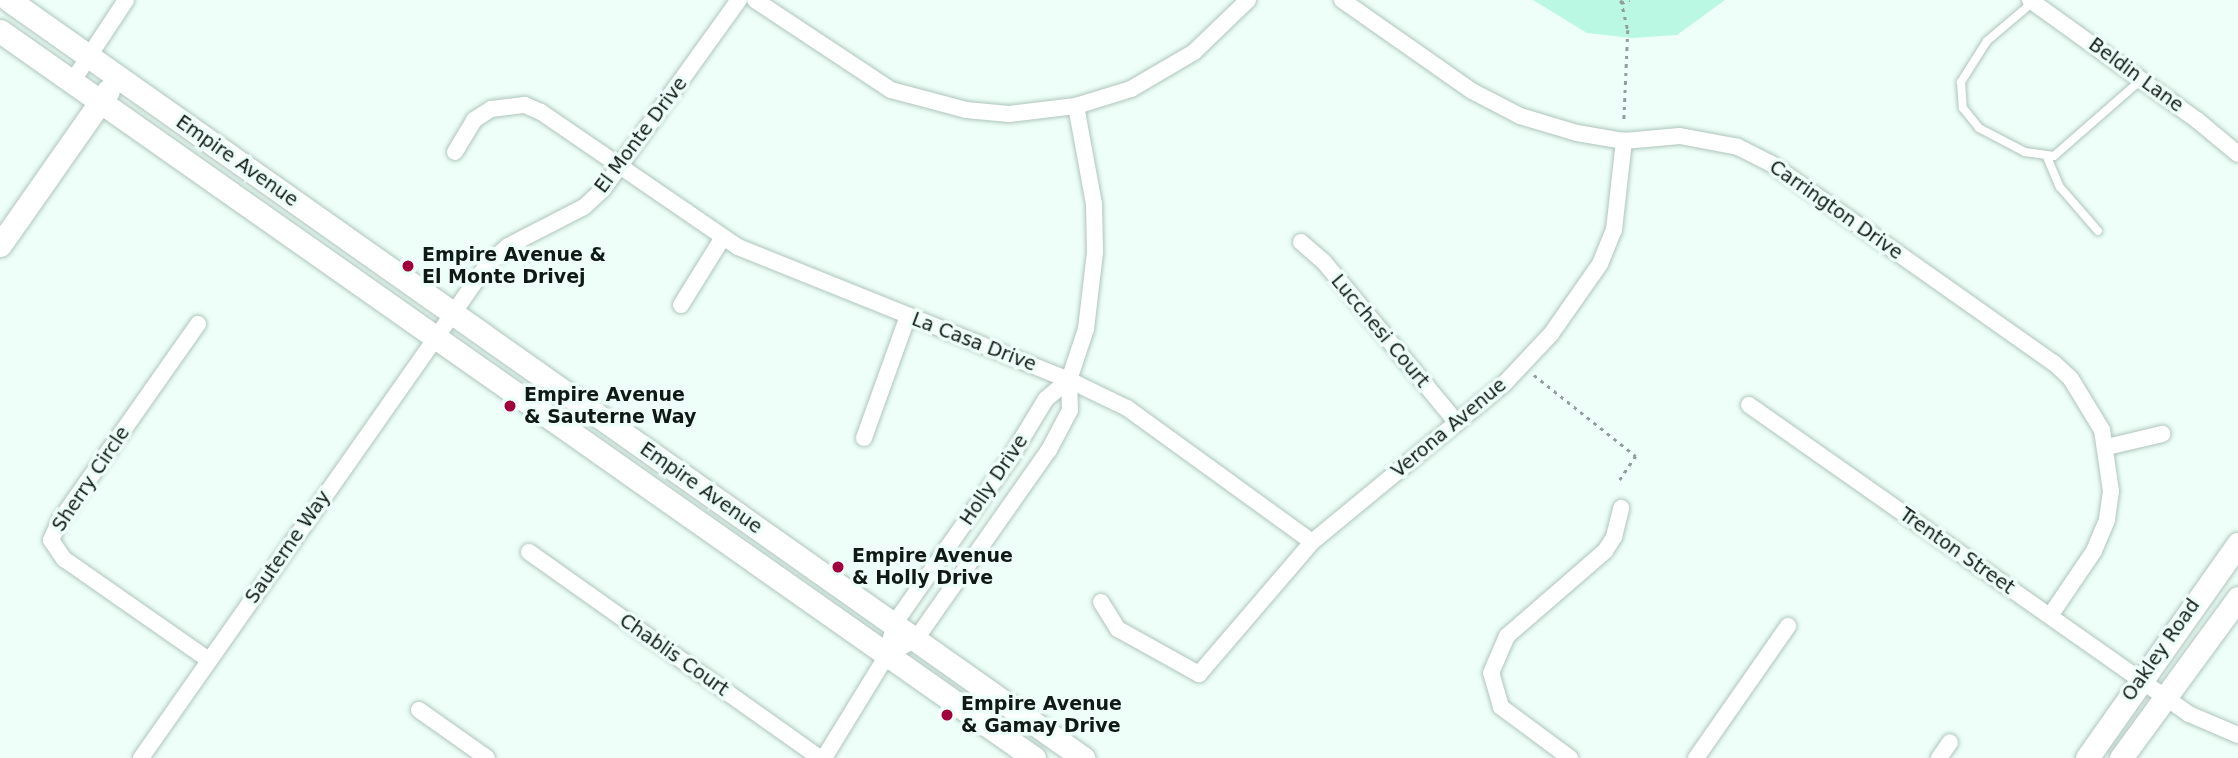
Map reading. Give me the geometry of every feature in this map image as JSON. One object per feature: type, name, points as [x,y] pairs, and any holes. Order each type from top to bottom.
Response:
[{"type":"main road","name":"Empire Avenue","points":[[9,0],[1083,758]]},
{"type":"main road","name":"Empire Avenue","points":[[0,31],[1034,758]]},
{"type":"main road","points":[[0,244],[118,77]]},
{"type":"main road","name":"Oakley Road","points":[[2087,758],[2238,544]]},
{"type":"main road","name":"Oakley Road","points":[[2120,758],[2238,598]]},
{"type":"street","points":[[72,82],[126,0]]},
{"type":"street","name":"El Monte Drive","points":[[436,336],[487,265],[508,246],[584,207],[621,167],[739,0]]},
{"type":"street","points":[[755,0],[858,72],[925,101],[1009,114],[1076,106],[1159,75],[1222,28],[1248,0]]},
{"type":"street","name":"Carrington Drive","points":[[1342,0],[1498,106],[1550,127],[1624,141],[1713,139],[1770,163],[2054,363],[2092,408],[2108,447],[2111,491],[2107,520],[2094,551],[2050,616]]},
{"type":"street","name":"Beldin Lane","points":[[2031,1],[2142,79],[2238,154]]},
{"type":"street","name":"La Casa Drive","points":[[455,152],[474,120],[491,108],[525,105],[621,167],[722,239],[1069,380],[1127,408],[1312,542]]},
{"type":"street","name":"Holly Drive","points":[[887,655],[916,639],[1049,450],[1070,410],[1069,380],[1086,329],[1095,252],[1094,204],[1076,106]]},
{"type":"street","name":"Verona Avenue","points":[[1101,603],[1118,629],[1199,674],[1312,542],[1457,423],[1528,360],[1600,264],[1621,198],[1624,141]]},
{"type":"street","points":[[681,305],[722,239]]},
{"type":"street","name":"Lucchesi Court","points":[[1301,242],[1324,262],[1457,423]]},
{"type":"street","points":[[864,438],[908,316]]},
{"type":"street","name":"Sherry Circle","points":[[198,324],[60,520],[51,540],[64,559],[209,660]]},
{"type":"street","name":"Sauterne Way","points":[[141,758],[436,336]]},
{"type":"street","name":"Holly Drive","points":[[887,655],[894,624],[1009,460],[1045,399],[1069,380]]},
{"type":"street","name":"Trenton Street","points":[[1749,405],[2165,697],[2206,724],[2238,735]]},
{"type":"street","points":[[2108,447],[2162,434]]},
{"type":"street","points":[[1570,758],[1501,707],[1491,686],[1492,666],[1507,636],[1605,551],[1621,508]]},
{"type":"street","name":"Chablis Court","points":[[528,552],[822,758]]},
{"type":"street","points":[[1696,758],[1788,626]]},
{"type":"street","points":[[822,758],[887,655]]},
{"type":"street","points":[[419,710],[487,758]]},
{"type":"street","points":[[1939,758],[1950,742]]},
{"type":"lane","points":[[2031,1],[1987,41],[1968,67],[1959,91],[1963,108],[1979,128],[2025,152],[2048,157],[2079,137],[2112,101],[2142,79]]},
{"type":"lane","points":[[2048,157],[2060,187],[2098,231]]},
{"type":"path","points":[[1624,141],[1628,30],[1621,2],[1630,0]]},
{"type":"path","points":[[1534,375],[1636,456],[1620,480]]},
{"type":"green space","points":[[1533,0],[1725,0],[1677,35],[1632,38],[1587,33]]},
{"type":"place","name":"Empire Avenue & El Monte Drivej","points":[[408,266]]},
{"type":"place","name":"Empire Avenue & Sauterne Way","points":[[510,406]]},
{"type":"place","name":"Empire Avenue & Holly Drive","points":[[838,567]]},
{"type":"place","name":"Empire Avenue & Gamay Drive","points":[[947,715]]}]
